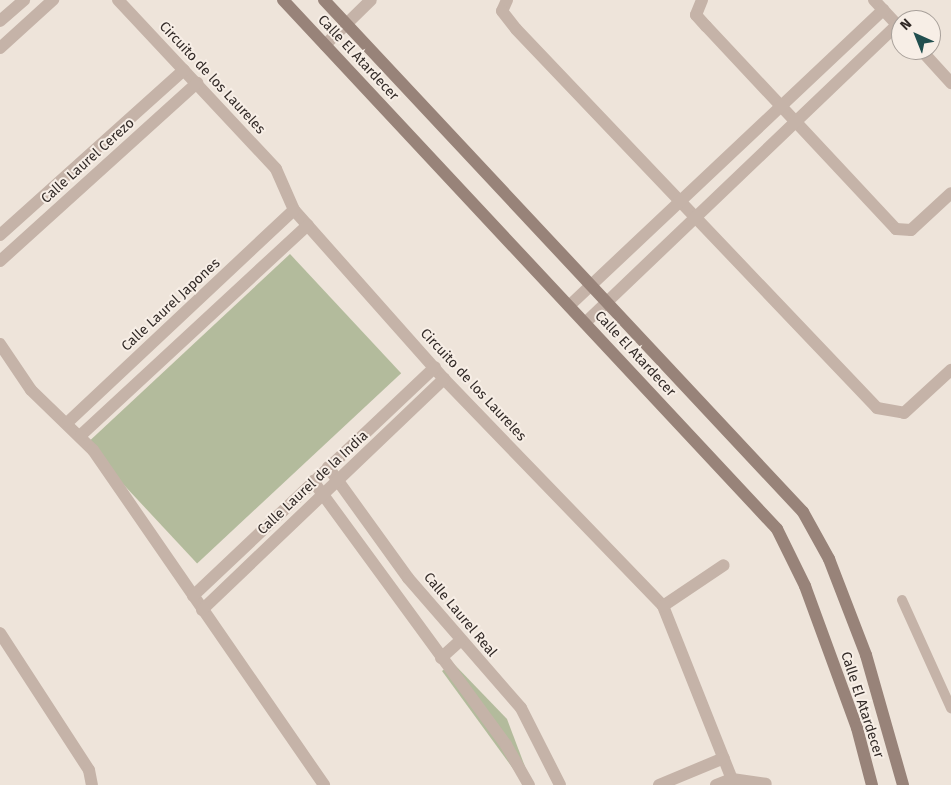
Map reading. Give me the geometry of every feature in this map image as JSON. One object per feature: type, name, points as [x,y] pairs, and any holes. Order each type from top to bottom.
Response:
[{"type":"street","points":[[0,21],[24,0]]},
{"type":"street","points":[[0,48],[53,0]]},
{"type":"street","name":"Circuito de los Laureles","points":[[118,0],[276,169],[294,210],[444,379],[663,606],[732,779]]},
{"type":"street","name":"Calle El Atardecer","points":[[324,0],[789,494],[816,531],[866,655],[903,785]]},
{"type":"street","points":[[325,45],[371,0]]},
{"type":"street","points":[[507,0],[502,11],[516,29],[877,408],[904,413],[951,370]]},
{"type":"street","points":[[702,0],[696,15],[896,229],[910,230],[951,193]]},
{"type":"street","points":[[874,0],[891,18]]},
{"type":"street","name":"Calle El Atardecer","points":[[288,2],[325,45],[771,522],[790,549],[857,728],[872,785]]},
{"type":"street","points":[[569,306],[883,10]]},
{"type":"street","points":[[585,323],[891,34]]},
{"type":"street","points":[[930,60],[951,83]]},
{"type":"street","name":"Calle Laurel Cerezo","points":[[0,235],[184,70]]},
{"type":"street","name":"Calle Laurel Cerezo","points":[[0,261],[197,83]]},
{"type":"street","points":[[68,174],[82,187]]},
{"type":"street","name":"Calle Laurel Japones","points":[[68,422],[294,210]]},
{"type":"street","points":[[81,435],[308,225]]},
{"type":"street","points":[[180,317],[193,332]]},
{"type":"street","points":[[0,344],[31,390],[81,435],[324,785]]},
{"type":"street","name":"Calle Laurel de la India","points":[[193,596],[434,367]]},
{"type":"street","name":"Calle Laurel de la India","points":[[202,610],[444,379]]},
{"type":"street","name":"Calle Laurel Real","points":[[328,467],[460,641],[526,715],[560,785]]},
{"type":"street","points":[[313,481],[530,785]]},
{"type":"street","points":[[663,606],[724,565]]},
{"type":"street","points":[[0,633],[89,770],[92,785]]},
{"type":"street","points":[[441,658],[460,641]]},
{"type":"street","points":[[658,785],[724,758]]},
{"type":"street","points":[[716,785],[732,779],[766,784]]},
{"type":"lane","points":[[902,600],[951,708]]},
{"type":"green space","points":[[290,254],[401,373],[197,563],[86,444]]},
{"type":"green space","points":[[453,663],[507,719],[532,785],[525,785],[442,671]]}]
